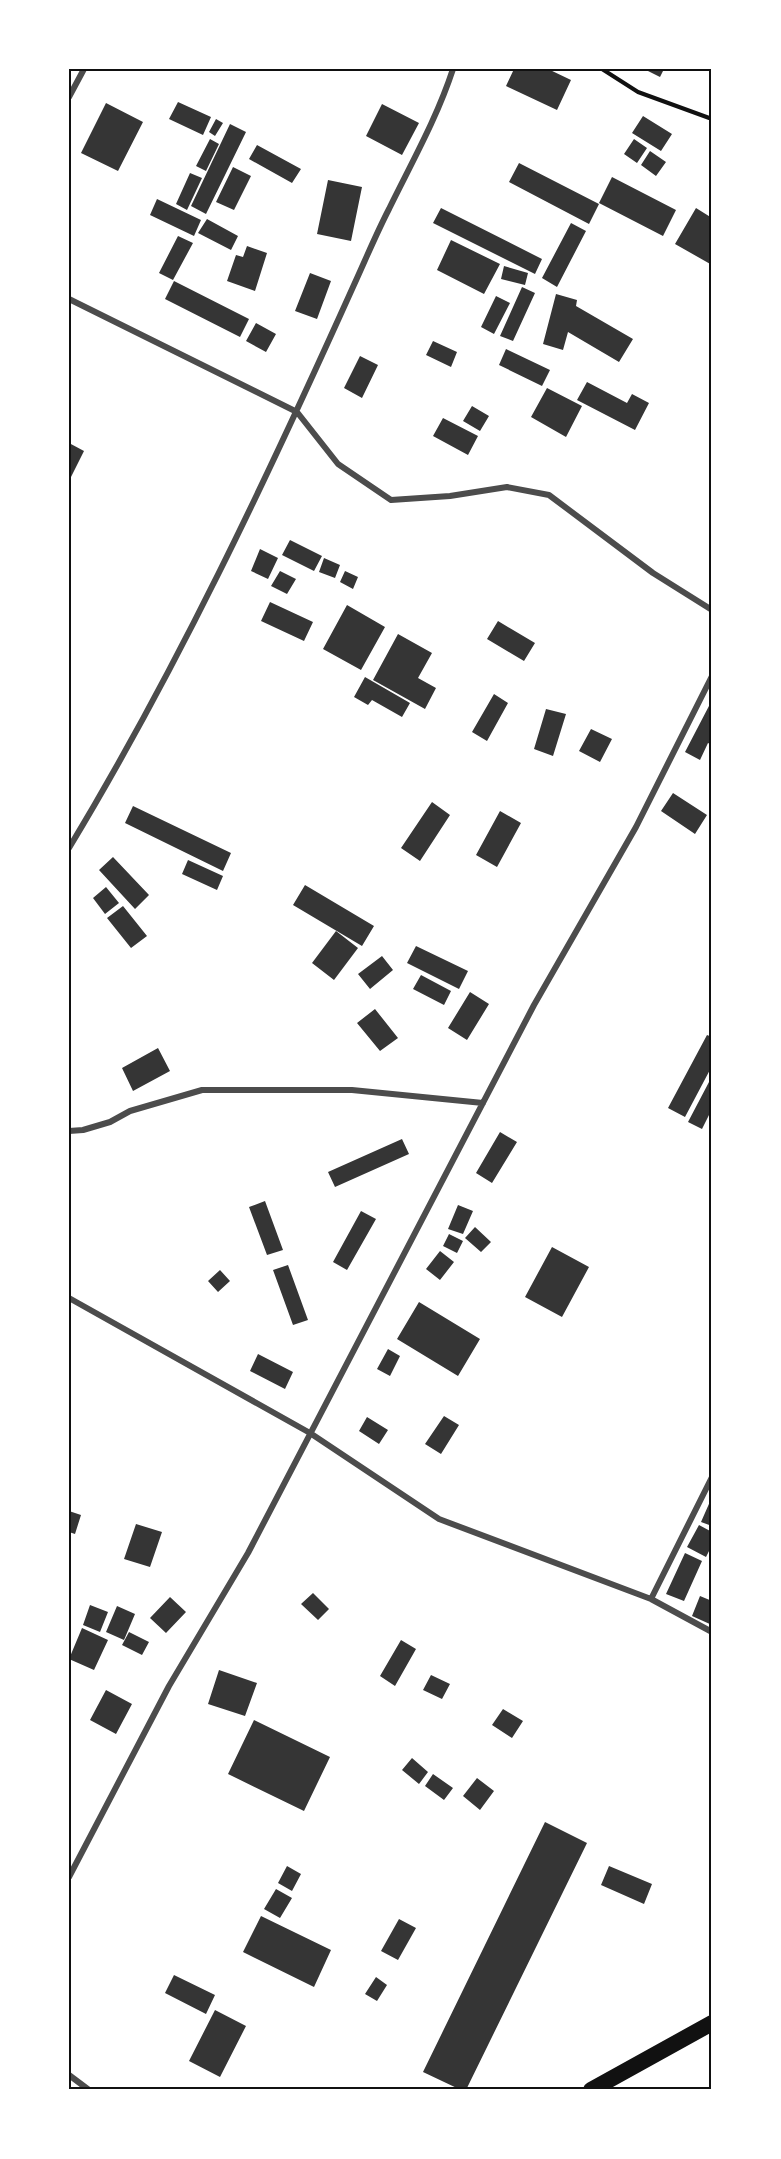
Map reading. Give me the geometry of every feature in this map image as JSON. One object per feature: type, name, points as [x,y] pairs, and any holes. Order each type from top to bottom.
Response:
[{"type":"highway","points":[[591,2090],[712,2023]]},
{"type":"street","points":[[69,97],[84,69]]},
{"type":"street","points":[[69,849],[156,696],[297,412],[388,210],[443,100],[453,69]]},
{"type":"street","points":[[69,299],[297,412],[338,464],[391,500],[450,496],[507,487],[549,495],[652,573],[712,610]]},
{"type":"street","points":[[69,1877],[170,1686],[248,1553],[534,1005],[636,827],[712,676]]},
{"type":"street","points":[[69,1131],[83,1130],[110,1122],[130,1111],[202,1090],[352,1090],[483,1103]]},
{"type":"street","points":[[69,1298],[310,1433],[439,1519],[651,1599],[712,1632]]},
{"type":"street","points":[[651,1599],[712,1476]]},
{"type":"street","points":[[69,2075],[89,2090]]},
{"type":"path","points":[[602,69],[638,92],[712,119]]},
{"type":"building","points":[[514,69],[548,69],[571,80],[557,110],[506,86]]},
{"type":"building","points":[[644,69],[664,69],[660,77]]},
{"type":"building","points":[[178,102],[211,117],[203,135],[169,119]]},
{"type":"building","points":[[106,103],[143,122],[118,171],[81,153]]},
{"type":"building","points":[[382,104],[419,123],[402,155],[366,136]]},
{"type":"building","points":[[643,116],[672,134],[661,151],[632,133]]},
{"type":"building","points":[[216,119],[223,123],[215,136],[209,132]]},
{"type":"building","points":[[230,124],[246,132],[206,214],[191,206]]},
{"type":"building","points":[[210,139],[219,144],[206,171],[196,166]]},
{"type":"building","points":[[634,139],[647,148],[637,163],[624,154]]},
{"type":"building","points":[[257,145],[301,169],[292,183],[249,159]]},
{"type":"building","points":[[650,151],[666,162],[656,176],[641,165]]},
{"type":"building","points":[[519,163],[599,204],[589,224],[509,182]]},
{"type":"building","points":[[233,167],[251,176],[234,210],[216,202]]},
{"type":"building","points":[[190,173],[202,178],[187,210],[176,204]]},
{"type":"building","points":[[612,177],[676,210],[663,236],[599,203]]},
{"type":"building","points":[[328,180],[362,187],[351,241],[317,234]]},
{"type":"building","points":[[157,199],[201,220],[194,236],[150,215]]},
{"type":"building","points":[[441,208],[542,259],[535,274],[433,223]]},
{"type":"building","points":[[696,208],[712,218],[712,265],[675,244]]},
{"type":"building","points":[[207,219],[238,236],[231,250],[198,233]]},
{"type":"building","points":[[571,223],[586,231],[557,287],[542,278]]},
{"type":"building","points":[[178,236],[193,243],[173,280],[159,273]]},
{"type":"building","points":[[451,240],[500,264],[484,294],[437,270]]},
{"type":"building","points":[[247,246],[267,253],[255,291],[227,281],[236,255],[243,257]]},
{"type":"building","points":[[504,266],[528,273],[525,285],[501,279]]},
{"type":"building","points":[[310,273],[331,281],[317,319],[295,311]]},
{"type":"building","points":[[174,281],[249,319],[240,337],[165,299]]},
{"type":"building","points":[[522,287],[535,293],[513,341],[500,336]]},
{"type":"building","points":[[556,294],[577,300],[576,306],[633,339],[619,362],[568,332],[563,350],[543,344]]},
{"type":"building","points":[[496,296],[510,303],[494,334],[481,327]]},
{"type":"building","points":[[256,323],[276,334],[266,352],[246,341]]},
{"type":"building","points":[[433,341],[457,352],[451,367],[426,355]]},
{"type":"building","points":[[506,349],[550,370],[542,386],[499,365]]},
{"type":"building","points":[[360,356],[378,365],[362,398],[344,388]]},
{"type":"building","points":[[587,382],[627,403],[632,394],[649,403],[635,430],[577,400]]},
{"type":"building","points":[[547,388],[582,406],[566,437],[531,417]]},
{"type":"building","points":[[472,406],[489,416],[480,431],[463,421]]},
{"type":"building","points":[[443,418],[478,436],[468,455],[433,436]]},
{"type":"building","points":[[69,443],[84,451],[69,481]]},
{"type":"building","points":[[290,540],[322,556],[314,571],[282,555]]},
{"type":"building","points":[[260,549],[278,558],[268,579],[251,571]]},
{"type":"building","points":[[324,558],[340,565],[335,578],[319,572]]},
{"type":"building","points":[[280,571],[296,579],[287,594],[271,586]]},
{"type":"building","points":[[345,571],[358,577],[353,589],[340,582]]},
{"type":"building","points":[[270,602],[313,622],[304,641],[261,621]]},
{"type":"building","points":[[347,605],[385,627],[361,670],[323,649]]},
{"type":"building","points":[[498,621],[535,643],[524,661],[487,639]]},
{"type":"building","points":[[398,634],[432,653],[418,678],[436,688],[425,709],[373,680]]},
{"type":"building","points":[[365,677],[410,703],[402,717],[372,700],[368,705],[354,697]]},
{"type":"building","points":[[494,694],[508,703],[487,741],[472,732]]},
{"type":"building","points":[[710,704],[712,745],[708,743],[700,760],[685,752]]},
{"type":"building","points":[[546,709],[566,714],[553,756],[534,749]]},
{"type":"building","points":[[591,729],[612,739],[600,762],[579,751]]},
{"type":"building","points":[[673,793],[707,815],[695,834],[661,811]]},
{"type":"building","points":[[432,802],[450,815],[420,861],[401,848]]},
{"type":"building","points":[[133,806],[231,853],[223,871],[125,823]]},
{"type":"building","points":[[500,811],[521,823],[497,867],[476,855]]},
{"type":"building","points":[[113,857],[149,895],[135,909],[99,870]]},
{"type":"building","points":[[188,860],[223,876],[217,890],[182,874]]},
{"type":"building","points":[[305,885],[374,926],[362,946],[293,905]]},
{"type":"building","points":[[106,887],[119,903],[105,914],[93,898]]},
{"type":"building","points":[[123,906],[147,936],[131,948],[107,918]]},
{"type":"building","points":[[336,931],[358,948],[334,980],[312,963]]},
{"type":"building","points":[[416,946],[468,971],[459,989],[407,963]]},
{"type":"building","points":[[382,956],[393,970],[370,989],[358,974]]},
{"type":"building","points":[[421,975],[451,991],[444,1005],[413,989]]},
{"type":"building","points":[[470,992],[489,1004],[467,1040],[448,1028]]},
{"type":"building","points":[[375,1009],[398,1038],[380,1051],[357,1023]]},
{"type":"building","points":[[707,1035],[712,1037],[712,1066],[685,1117],[668,1108]]},
{"type":"building","points":[[158,1048],[170,1071],[133,1091],[122,1068]]},
{"type":"building","points":[[709,1082],[712,1084],[712,1109],[702,1129],[688,1122]]},
{"type":"building","points":[[500,1132],[517,1142],[492,1183],[476,1173]]},
{"type":"building","points":[[402,1139],[409,1154],[335,1187],[328,1172]]},
{"type":"building","points":[[265,1201],[283,1250],[267,1255],[249,1207]]},
{"type":"building","points":[[458,1205],[473,1211],[463,1234],[448,1229]]},
{"type":"building","points":[[361,1211],[376,1219],[347,1270],[333,1262]]},
{"type":"building","points":[[475,1227],[491,1242],[481,1252],[465,1238]]},
{"type":"building","points":[[449,1234],[463,1241],[457,1253],[443,1246]]},
{"type":"building","points":[[552,1247],[589,1267],[562,1317],[525,1297]]},
{"type":"building","points":[[440,1251],[454,1262],[440,1280],[426,1269]]},
{"type":"building","points":[[288,1265],[308,1320],[293,1325],[273,1270]]},
{"type":"building","points":[[220,1270],[230,1281],[218,1292],[208,1281]]},
{"type":"building","points":[[419,1302],[480,1339],[458,1376],[397,1339]]},
{"type":"building","points":[[388,1349],[400,1356],[390,1376],[377,1369]]},
{"type":"building","points":[[258,1354],[293,1372],[285,1389],[250,1371]]},
{"type":"building","points":[[444,1416],[459,1425],[441,1454],[425,1444]]},
{"type":"building","points":[[367,1417],[388,1430],[379,1444],[359,1431]]},
{"type":"building","points":[[712,1497],[712,1526],[701,1522]]},
{"type":"building","points":[[69,1511],[81,1515],[75,1534],[69,1532]]},
{"type":"building","points":[[136,1524],[162,1532],[150,1567],[124,1559]]},
{"type":"building","points":[[699,1525],[712,1532],[712,1545],[706,1557],[687,1547]]},
{"type":"building","points":[[685,1553],[702,1561],[684,1601],[666,1594]]},
{"type":"building","points":[[313,1593],[329,1609],[318,1620],[301,1604]]},
{"type":"building","points":[[700,1596],[712,1601],[712,1625],[692,1616]]},
{"type":"building","points":[[170,1597],[186,1612],[166,1633],[150,1618]]},
{"type":"building","points":[[90,1605],[108,1612],[100,1632],[83,1625]]},
{"type":"building","points":[[117,1606],[135,1614],[124,1640],[106,1632]]},
{"type":"building","points":[[82,1628],[108,1640],[94,1670],[69,1659]]},
{"type":"building","points":[[129,1632],[149,1642],[142,1655],[122,1645]]},
{"type":"building","points":[[401,1640],[416,1649],[395,1686],[380,1676]]},
{"type":"building","points":[[219,1670],[257,1683],[245,1716],[208,1704]]},
{"type":"building","points":[[431,1675],[450,1684],[442,1699],[423,1690]]},
{"type":"building","points":[[106,1690],[132,1704],[116,1734],[90,1720]]},
{"type":"building","points":[[503,1709],[523,1721],[512,1738],[492,1725]]},
{"type":"building","points":[[254,1720],[330,1757],[304,1811],[228,1774]]},
{"type":"building","points":[[412,1758],[428,1772],[419,1784],[402,1770]]},
{"type":"building","points":[[433,1774],[453,1788],[444,1800],[425,1786]]},
{"type":"building","points":[[477,1778],[494,1791],[480,1810],[463,1796]]},
{"type":"building","points":[[545,1822],[587,1843],[466,2090],[461,2090],[423,2072]]},
{"type":"building","points":[[287,1866],[301,1874],[292,1891],[278,1883]]},
{"type":"building","points":[[609,1866],[652,1884],[644,1904],[601,1885]]},
{"type":"building","points":[[276,1889],[292,1898],[280,1918],[264,1909]]},
{"type":"building","points":[[261,1916],[331,1950],[314,1987],[243,1952]]},
{"type":"building","points":[[399,1919],[416,1928],[398,1960],[381,1951]]},
{"type":"building","points":[[174,1975],[215,1995],[206,2014],[165,1993]]},
{"type":"building","points":[[376,1977],[387,1985],[377,2001],[365,1994]]},
{"type":"building","points":[[215,2010],[246,2026],[220,2077],[189,2061]]}]
